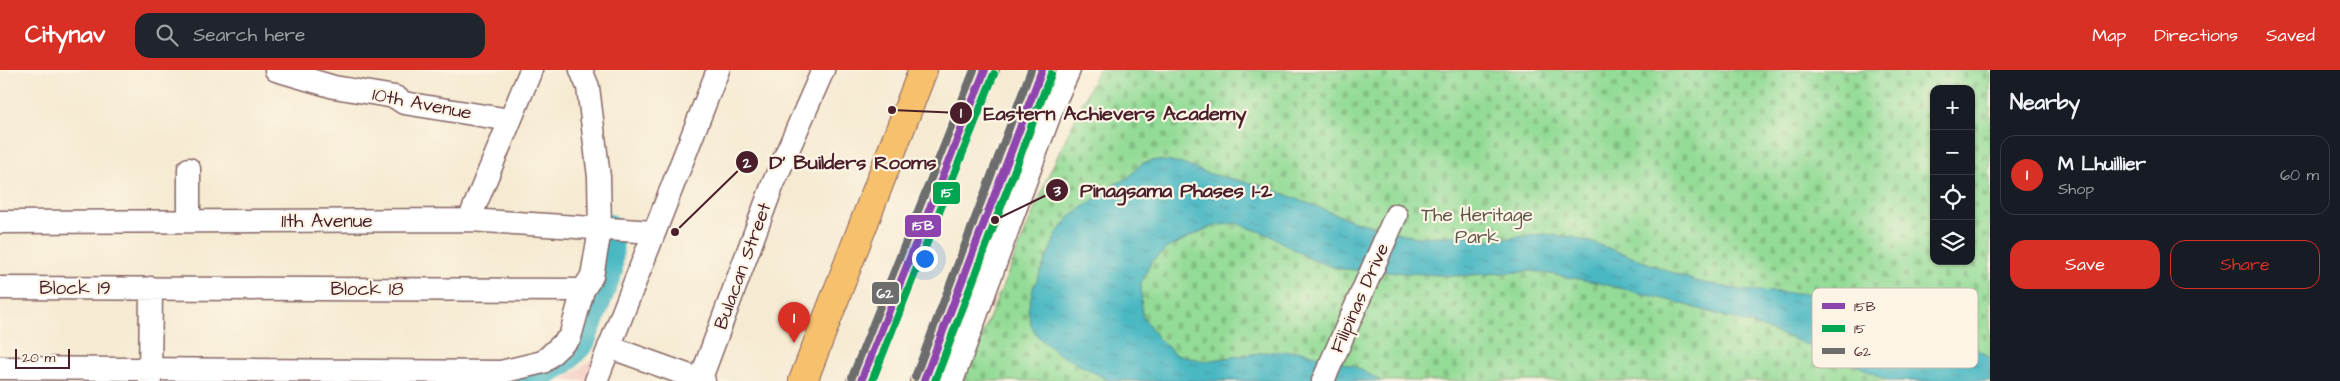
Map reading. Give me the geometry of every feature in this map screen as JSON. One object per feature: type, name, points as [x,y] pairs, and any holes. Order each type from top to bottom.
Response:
[{"type":"main road","points":[[803,381],[923,70]]},
{"type":"main road","points":[[862,381],[986,70]]},
{"type":"main road","points":[[924,381],[1042,70]]},
{"type":"street","name":"10th Avenue","points":[[276,70],[334,87],[395,97],[404,103],[510,120]]},
{"type":"street","points":[[468,220],[531,70]]},
{"type":"street","points":[[0,368],[150,375],[432,376],[500,372],[543,362],[570,337],[583,290],[592,276],[600,230],[599,177],[594,131],[588,87],[581,70]]},
{"type":"street","points":[[596,381],[718,70]]},
{"type":"street","name":"Bulacan Street","points":[[702,381],[773,184],[823,70]]},
{"type":"street","points":[[952,381],[1051,113],[1070,70]]},
{"type":"street","points":[[189,170],[190,222]]},
{"type":"street","name":"Filipinas Drive","points":[[1323,381],[1396,215]]},
{"type":"street","name":"11th Avenue","points":[[0,222],[468,220],[654,232]]},
{"type":"street","name":"Block 19","points":[[0,288],[151,288]]},
{"type":"street","points":[[150,375],[151,288]]},
{"type":"street","name":"Block 18","points":[[151,288],[583,290]]},
{"type":"street","points":[[609,347],[702,381]]},
{"type":"shaded area","points":[[601,353],[589,381],[562,381]]},
{"type":"green space","name":"The Heritage Park","points":[[1098,70],[1990,70],[1990,381],[963,381],[1051,170]]},
{"type":"water","points":[[1156,160],[1180,163],[1210,174],[1264,186],[1351,220],[1415,237],[1468,235],[1494,240],[1542,234],[1573,237],[1603,246],[1695,281],[1739,290],[1812,294],[1812,347],[1755,325],[1672,301],[1595,282],[1533,271],[1456,276],[1340,269],[1312,260],[1269,235],[1236,223],[1210,227],[1167,248],[1151,262],[1141,284],[1142,315],[1157,337],[1176,355],[1205,361],[1266,352],[1301,351],[1354,366],[1381,381],[1110,381],[1057,353],[1038,337],[1031,325],[1028,310],[1033,289],[1057,233],[1070,217],[1110,187],[1129,177],[1142,163]]},
{"type":"water","points":[[1978,350],[1990,358],[1990,381],[1888,381],[1862,368],[1978,368]]},
{"type":"waterway","points":[[523,381],[561,360],[580,340],[607,270],[608,230]]},
{"type":"transit line","name":"62","points":[[852,377],[974,70]]},
{"type":"transit line","name":"15B","points":[[861,381],[985,70]]},
{"type":"transit line","name":"62","points":[[915,377],[1031,70]]},
{"type":"transit line","name":"15B","points":[[924,381],[1042,70]]},
{"type":"transit line","name":"15","points":[[872,381],[994,74]]},
{"type":"transit line","name":"15","points":[[935,381],[1051,74]]},
{"type":"place","name":"Eastern Achievers Academy","points":[[892,110]]},
{"type":"place","name":"Pinagsama Phases 1-2","points":[[995,220]]},
{"type":"place","name":"D' Builders Rooms","points":[[675,232]]},
{"type":"place","name":"M Lhuillier","points":[[794,343]]}]
